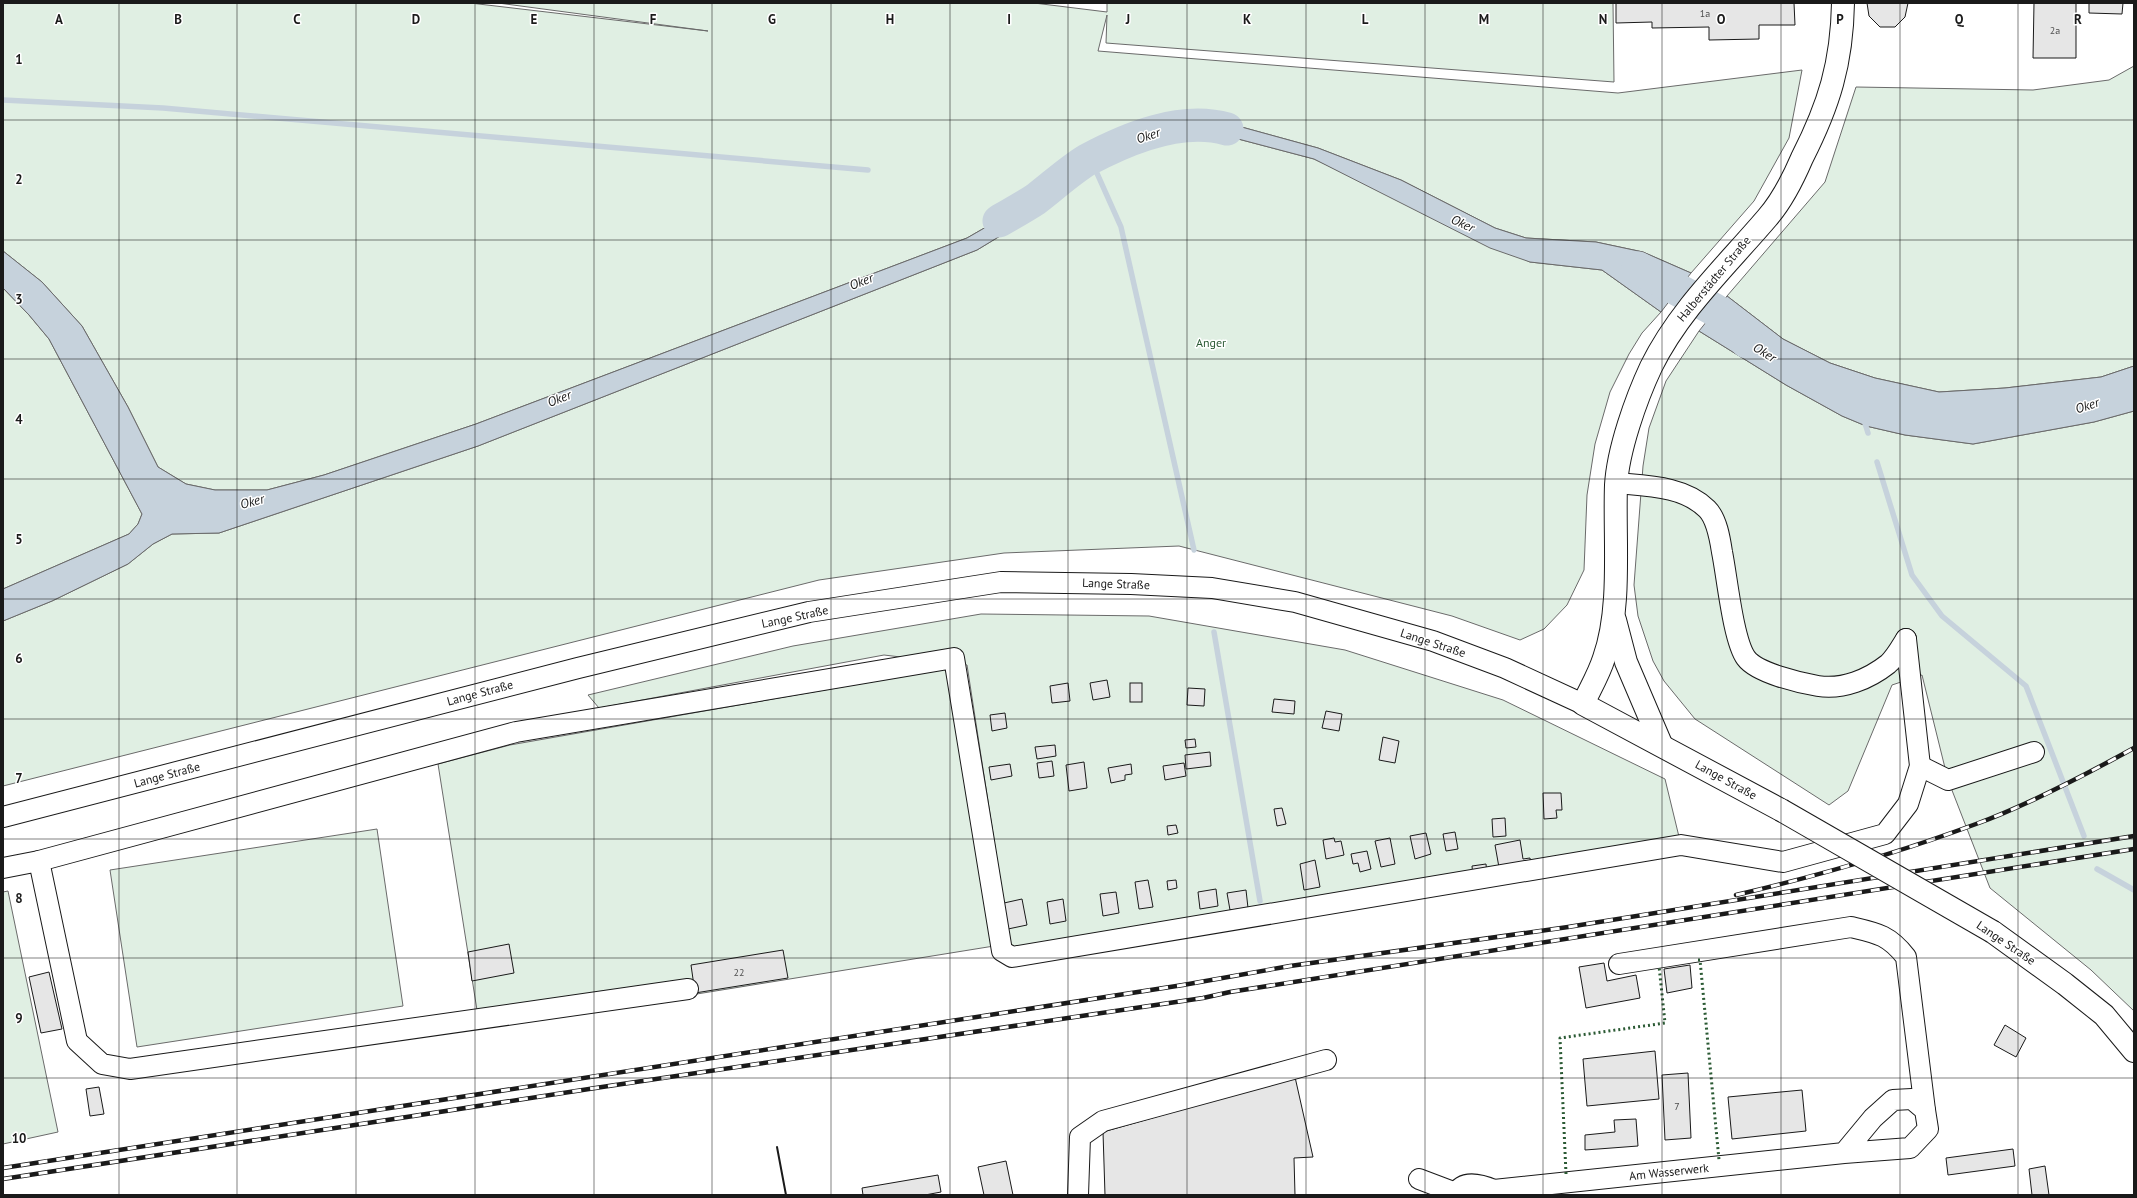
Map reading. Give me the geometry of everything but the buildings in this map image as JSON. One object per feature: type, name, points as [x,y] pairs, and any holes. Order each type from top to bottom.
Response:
[{"type":"main road","name":"Halberstädter Straße","points":[[1583,704],[1605,658],[1614,614],[1616,483],[1627,431],[1651,367],[1675,326],[1701,292],[1769,216],[1792,181],[1818,127],[1830,94],[1838,64],[1843,3]]},
{"type":"main road","points":[[1614,614],[1626,662],[1661,744]]},
{"type":"main road","name":"Lange Straße","points":[[1583,704],[1661,744],[1781,810],[1993,932],[2065,984],[2104,1015],[2134,1051]]},
{"type":"street","points":[[3,868],[39,861],[516,732],[954,658],[1002,951],[1012,957],[1681,845],[1783,862],[1884,834],[1908,804],[1920,766],[1906,639],[1889,663],[1860,681],[1831,688],[1800,683],[1761,668],[1746,658],[1737,638],[1720,536],[1708,510],[1692,498],[1662,487],[1616,483]]},
{"type":"street","name":"Lange Straße","points":[[3,817],[578,668],[801,614],[1002,582],[1131,584],[1212,588],[1295,602],[1433,641],[1505,668],[1583,704]]},
{"type":"street","points":[[1920,766],[1948,780],[2034,752]]},
{"type":"street","points":[[39,861],[77,1041],[102,1064],[130,1069],[688,989]]},
{"type":"street","points":[[1619,964],[1852,927],[1875,933],[1895,942],[1906,957],[1925,1110]]},
{"type":"street","points":[[1078,1195],[1080,1137],[1103,1121],[1326,1060]]},
{"type":"street","points":[[1844,1153],[1873,1118],[1893,1100],[1912,1099],[1925,1110]]},
{"type":"street","name":"Am Wasserwerk","points":[[1455,1194],[1466,1185],[1480,1183],[1496,1192],[1844,1153],[1910,1148],[1928,1129],[1925,1110]]},
{"type":"street","points":[[1419,1179],[1455,1194]]},
{"type":"green space","points":[[3,3],[470,3],[708,31],[498,3],[1034,3],[1107,12],[1107,3],[1613,3],[1614,82],[1106,43],[1107,15],[1098,51],[1618,93],[1802,70],[1789,138],[1754,201],[1691,273],[1643,252],[1596,242],[1526,238],[1495,228],[1401,180],[1318,148],[1227,123],[1095,156],[1040,196],[967,238],[476,424],[324,475],[267,490],[215,490],[186,484],[158,467],[128,407],[82,326],[42,282],[3,251]]},
{"type":"green space","points":[[2134,66],[2134,366],[2101,377],[2005,388],[1939,392],[1875,378],[1830,363],[1783,339],[1727,296],[1825,182],[1856,87],[2033,90],[2109,80]]},
{"type":"green space","name":"Anger","points":[[1184,135],[1223,135],[1314,159],[1530,262],[1602,270],[1661,312],[1642,333],[1629,354],[1610,392],[1595,444],[1587,495],[1584,570],[1567,605],[1544,629],[1520,640],[1452,616],[1179,546],[1004,553],[819,580],[3,786],[3,621],[52,601],[128,564],[153,544],[172,534],[219,533],[478,446],[977,250],[1043,210],[1096,171],[1141,148]]},
{"type":"green space","points":[[3,288],[29,315],[49,339],[142,514],[138,524],[129,534],[3,589]]},
{"type":"green space","points":[[1699,331],[1786,385],[1842,416],[1866,426],[1905,435],[1973,444],[2094,422],[2134,411],[2134,1011],[2091,970],[1990,888],[1948,780],[1922,675],[1892,685],[1848,791],[1829,805],[1695,719],[1664,681],[1653,661],[1638,616],[1634,585],[1643,466],[1649,428],[1666,381]]},
{"type":"green space","points":[[981,614],[1149,616],[1345,650],[1503,700],[1665,779],[1681,845],[1012,957],[967,665],[884,655],[599,708],[588,695],[793,646]]},
{"type":"green space","points":[[950,668],[994,946],[480,1029],[438,764],[510,745]]},
{"type":"green space","points":[[377,829],[403,1006],[137,1047],[110,870]]},
{"type":"green space","points":[[8,891],[58,1132],[3,1144],[3,892]]},
{"type":"water","points":[[1227,123],[1318,148],[1401,180],[1495,228],[1526,238],[1596,242],[1643,252],[1691,273],[1661,312],[1602,270],[1530,262],[1490,248],[1314,159],[1223,135],[1184,135],[1141,149],[1096,171],[1043,210],[977,250],[478,446],[219,533],[172,534],[153,544],[128,564],[52,601],[3,621],[3,589],[129,534],[138,524],[142,514],[49,339],[29,315],[3,288],[3,251],[42,282],[82,326],[128,407],[158,467],[186,484],[215,490],[267,490],[324,475],[476,424],[967,238],[1040,196],[1095,156],[1145,137],[1188,124]]},
{"type":"water","points":[[1727,296],[1783,339],[1830,363],[1875,378],[1939,392],[2005,388],[2101,377],[2134,366],[2134,411],[2094,422],[1973,444],[1905,435],[1866,426],[1842,416],[1786,385],[1699,331]]},
{"type":"waterway","points":[[3,100],[163,108],[868,170]]},
{"type":"waterway","name":"Oker","points":[[999,221],[1036,199],[1080,164],[1137,137],[1155,131],[1191,125],[1227,129]]},
{"type":"waterway","points":[[1087,161],[1096,171],[1121,227],[1194,550]]},
{"type":"waterway","name":"Oker","points":[[1638,268],[1715,310],[1747,342]]},
{"type":"waterway","points":[[1864,420],[1868,433]]},
{"type":"waterway","points":[[1877,462],[1912,575],[1942,616],[2026,686],[2084,836]]},
{"type":"waterway","points":[[1214,632],[1260,901]]},
{"type":"waterway","points":[[2097,869],[2134,890]]},
{"type":"railway","points":[[1736,895],[1857,863],[1917,845],[1976,824],[2036,799],[2134,748]]},
{"type":"railway","points":[[3,1168],[1183,985],[1290,966],[1568,927],[2134,836]]},
{"type":"railway","points":[[3,1179],[602,1087],[1203,998],[1230,992],[2134,849]]},
{"type":"hedge","points":[[1698,960],[1700,960],[1719,1160]]},
{"type":"hedge","points":[[1566,1174],[1560,1038],[1665,1023],[1659,966]]},
{"type":"wall","points":[[777,1147],[786,1195]]}]
